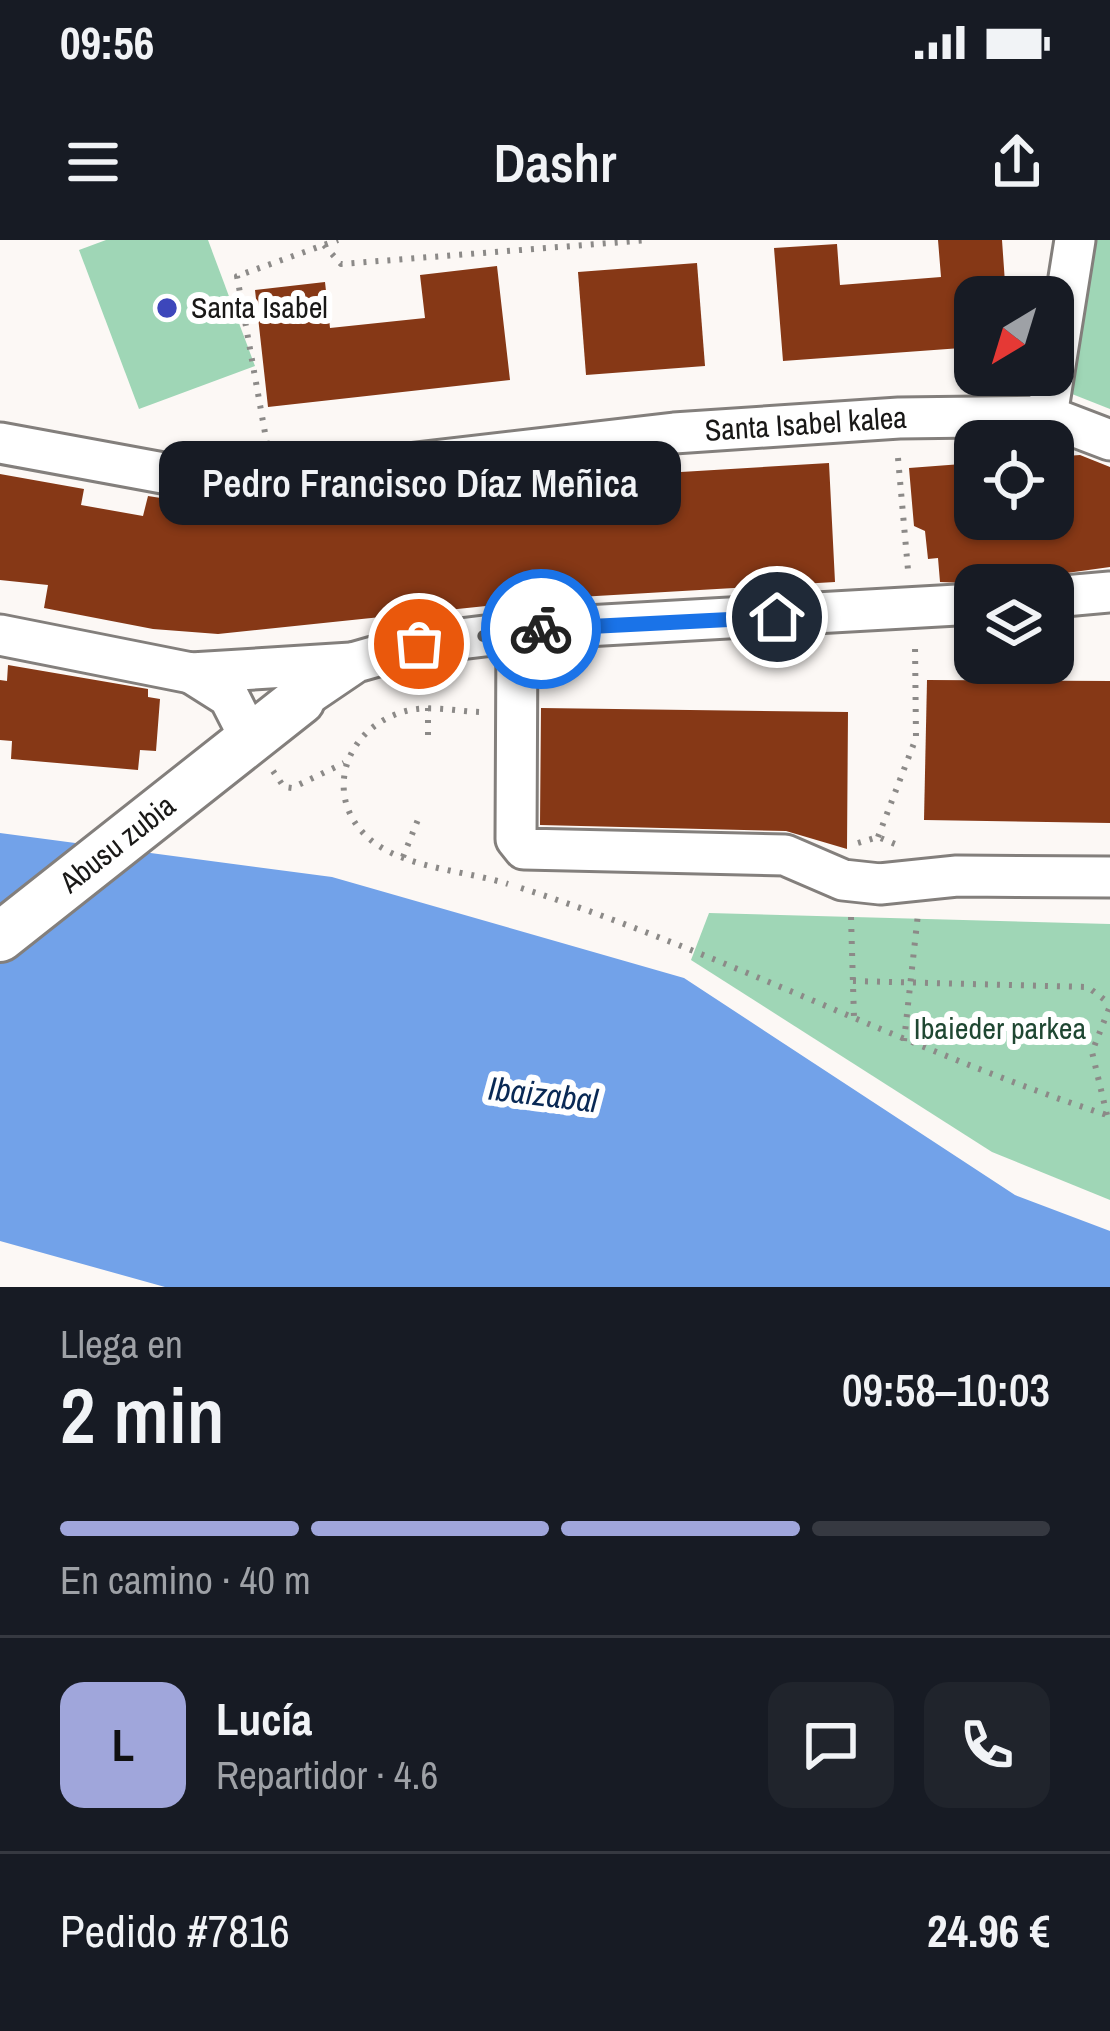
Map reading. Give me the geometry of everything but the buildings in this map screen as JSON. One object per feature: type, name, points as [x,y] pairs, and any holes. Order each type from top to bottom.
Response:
[{"type":"street","points":[[1047,416],[1075,240]]},
{"type":"street","name":"Santa Isabel kalea","points":[[0,443],[228,485],[674,433],[899,418],[1047,416],[1110,440]]},
{"type":"street","points":[[1074,595],[1110,592]]},
{"type":"street","points":[[0,635],[191,673],[356,662],[419,644],[518,632],[954,605]]},
{"type":"street","points":[[518,632],[516,839],[534,852],[785,855],[843,880],[880,884],[957,876],[1110,878]]},
{"type":"street","points":[[300,700],[356,662]]},
{"type":"street","points":[[191,673],[229,697],[242,745]]},
{"type":"street","name":"Abusu zubia","points":[[0,937],[300,700]]},
{"type":"path","points":[[268,453],[237,276],[338,240]]},
{"type":"path","points":[[324,245],[341,264],[649,240]]},
{"type":"path","points":[[898,458],[910,586]]},
{"type":"path","points":[[878,837],[916,739],[915,629]]},
{"type":"path","points":[[428,709],[428,738]]},
{"type":"path","points":[[242,745],[284,787],[344,763],[375,726],[405,712],[519,712]]},
{"type":"path","points":[[344,763],[342,790],[355,826],[404,857],[644,927],[904,1041],[1108,1115]]},
{"type":"path","points":[[404,857],[419,817]]},
{"type":"path","points":[[851,908],[854,1019]]},
{"type":"path","points":[[904,1041],[918,910]]},
{"type":"path","points":[[853,981],[1088,987],[1110,1005],[1092,1052],[1108,1115]]},
{"type":"green space","name":"Santa Isabel","points":[[106,240],[208,240],[255,366],[139,409],[79,250]]},
{"type":"green space","points":[[1097,240],[1110,240],[1110,409],[1074,395]]},
{"type":"green space","name":"Ibaieder parkea","points":[[709,913],[1110,924],[1110,1200],[992,1152],[691,960]]},
{"type":"water","name":"Ibaizabal","points":[[0,833],[332,877],[684,978],[1015,1195],[1110,1231],[1110,1287],[165,1287],[0,1241]]},
{"type":"way so far","points":[[419,644],[541,629]]},
{"type":"place","name":"Santa Isabel","points":[[167,308]]},
{"type":"place","name":"Pedro Francisco Díaz Meñica","points":[[419,644]]},
{"type":"route","points":[[541,629],[777,617]]}]
